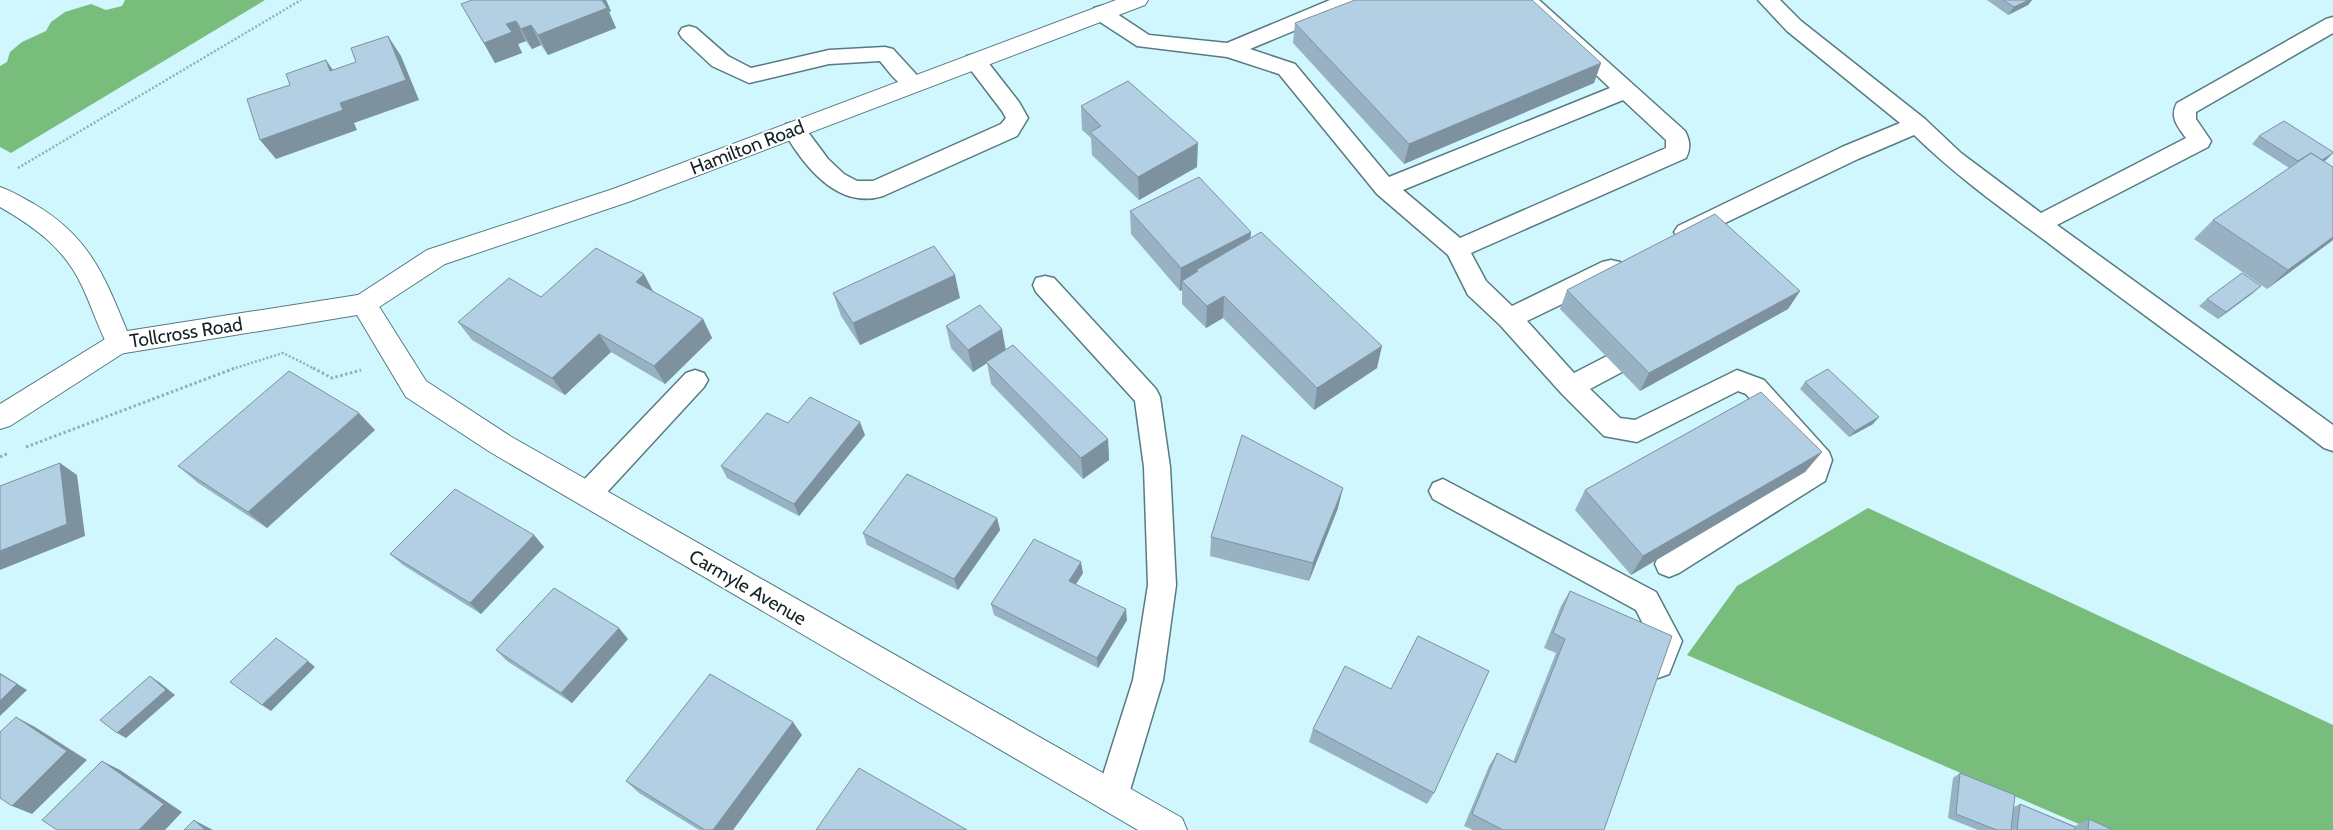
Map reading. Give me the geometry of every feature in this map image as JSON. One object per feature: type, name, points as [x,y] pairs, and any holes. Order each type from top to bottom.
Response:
[{"type":"main road","name":"Hamilton Road","points":[[364,304],[436,258],[622,195],[1137,0]]},
{"type":"main road","points":[[0,196],[37,217],[57,232],[76,252],[91,278],[119,342]]},
{"type":"main road","name":"Tollcross Road","points":[[0,418],[119,342],[364,304]]},
{"type":"main road","name":"Carmyle Avenue","points":[[364,304],[416,389],[500,444],[1170,830]]},
{"type":"lane","points":[[1229,50],[1349,0]]},
{"type":"lane","points":[[1457,249],[1678,152],[1677,137],[1527,0]]},
{"type":"lane","points":[[1768,0],[1794,26],[1917,125],[1953,160],[2227,360],[2333,440]]},
{"type":"lane","points":[[1101,14],[1144,41],[1229,50],[1287,69],[1385,188],[1457,249],[1477,288],[1509,318],[1571,387],[1613,428],[1636,431],[1737,380],[1755,387],[1819,460],[1815,474],[1669,564]]},
{"type":"lane","points":[[2039,224],[2200,141],[2185,120],[2185,108],[2333,24]]},
{"type":"lane","points":[[690,33],[720,61],[749,76],[829,57],[884,54],[914,84]]},
{"type":"lane","points":[[794,130],[811,154],[836,180],[855,188],[875,190],[1010,130],[1016,118],[1011,107],[975,61]]},
{"type":"lane","points":[[1385,188],[1626,90]]},
{"type":"lane","points":[[1669,241],[1850,153],[1917,125]]},
{"type":"lane","points":[[1509,318],[1633,258]]},
{"type":"lane","points":[[1045,285],[1147,397],[1157,467],[1162,586],[1148,680],[1112,797]]},
{"type":"lane","points":[[1571,387],[1667,336]]},
{"type":"lane","points":[[588,494],[695,380]]},
{"type":"lane","points":[[1444,492],[1646,601],[1667,641],[1648,690]]},
{"type":"path","points":[[17,168],[301,0]]},
{"type":"path","points":[[0,457],[208,377],[282,353],[332,378],[398,360]]},
{"type":"green space","points":[[125,0],[265,0],[11,153],[0,147],[0,66],[7,62],[10,52],[22,42],[46,31],[51,22],[65,12],[91,4],[106,10],[122,6]]},
{"type":"green space","points":[[1868,508],[2333,725],[2333,830],[2093,830],[1687,655],[1737,586]]},
{"type":"building","points":[[472,0],[602,0],[607,8],[538,35],[531,25],[521,29],[516,21],[506,24],[512,32],[484,43],[461,4]]},
{"type":"building","points":[[1355,0],[1532,0],[1601,63],[1409,144],[1295,23]]},
{"type":"building","points":[[2003,0],[2029,0],[2014,7]]},
{"type":"building","points":[[388,36],[406,80],[340,103],[343,110],[260,140],[247,99],[290,85],[286,74],[326,60],[330,71],[356,62],[351,48]]},
{"type":"building","points":[[1128,81],[1198,143],[1138,177],[1090,132],[1101,126],[1081,106]]},
{"type":"building","points":[[2284,121],[2333,153],[2322,160],[2311,153],[2298,161],[2259,136]]},
{"type":"building","points":[[2311,153],[2333,167],[2333,237],[2288,270],[2213,220]]},
{"type":"building","points":[[1199,177],[1251,232],[1181,268],[1130,211]]},
{"type":"building","points":[[1715,214],[1800,291],[1649,373],[1567,290]]},
{"type":"building","points":[[1261,232],[1382,346],[1317,388],[1224,296],[1207,306],[1182,281],[1198,271],[1196,270]]},
{"type":"building","points":[[934,246],[955,275],[853,323],[833,293]]},
{"type":"building","points":[[596,248],[644,274],[636,282],[703,319],[654,366],[599,334],[552,378],[458,322],[509,278],[541,297]]},
{"type":"building","points":[[2242,273],[2261,286],[2226,312],[2207,299]]},
{"type":"building","points":[[980,305],[1002,329],[968,350],[946,326]]},
{"type":"building","points":[[1013,345],[1108,439],[1081,458],[986,362]]},
{"type":"building","points":[[1828,369],[1879,417],[1855,431],[1805,382]]},
{"type":"building","points":[[289,371],[359,413],[248,512],[178,466]]},
{"type":"building","points":[[1761,392],[1822,452],[1643,556],[1585,490]]},
{"type":"building","points":[[810,397],[860,422],[794,504],[721,466],[767,413],[788,423]]},
{"type":"building","points":[[1242,435],[1343,488],[1313,563],[1211,537]]},
{"type":"building","points":[[60,463],[67,524],[0,551],[0,486]]},
{"type":"building","points":[[907,474],[997,518],[954,579],[863,533]]},
{"type":"building","points":[[455,489],[534,535],[470,603],[390,554]]},
{"type":"building","points":[[1034,539],[1081,562],[1069,581],[1126,609],[1097,658],[991,604]]},
{"type":"building","points":[[554,588],[619,628],[561,693],[496,650]]},
{"type":"building","points":[[1570,591],[1672,636],[1604,830],[1503,830],[1472,814],[1497,753],[1516,763],[1565,639],[1553,633]]},
{"type":"building","points":[[1418,636],[1489,671],[1434,793],[1313,729],[1345,666],[1391,689]]},
{"type":"building","points":[[276,638],[308,661],[262,705],[230,682]]},
{"type":"building","points":[[0,674],[17,684],[0,701]]},
{"type":"building","points":[[710,674],[793,722],[713,830],[705,830],[626,781]]},
{"type":"building","points":[[150,676],[166,690],[117,733],[100,720]]},
{"type":"building","points":[[16,717],[67,751],[12,806],[0,798],[0,732]]},
{"type":"building","points":[[102,761],[164,804],[139,830],[57,830],[42,820]]},
{"type":"building","points":[[859,768],[967,830],[816,830]]},
{"type":"building","points":[[1960,773],[2015,795],[2011,830],[1997,830],[1956,814]]},
{"type":"building","points":[[2020,804],[2075,827],[2075,830],[2017,830]]},
{"type":"building","points":[[2089,819],[2113,830],[2088,830]]},
{"type":"building","points":[[194,820],[205,830],[184,830]]}]
